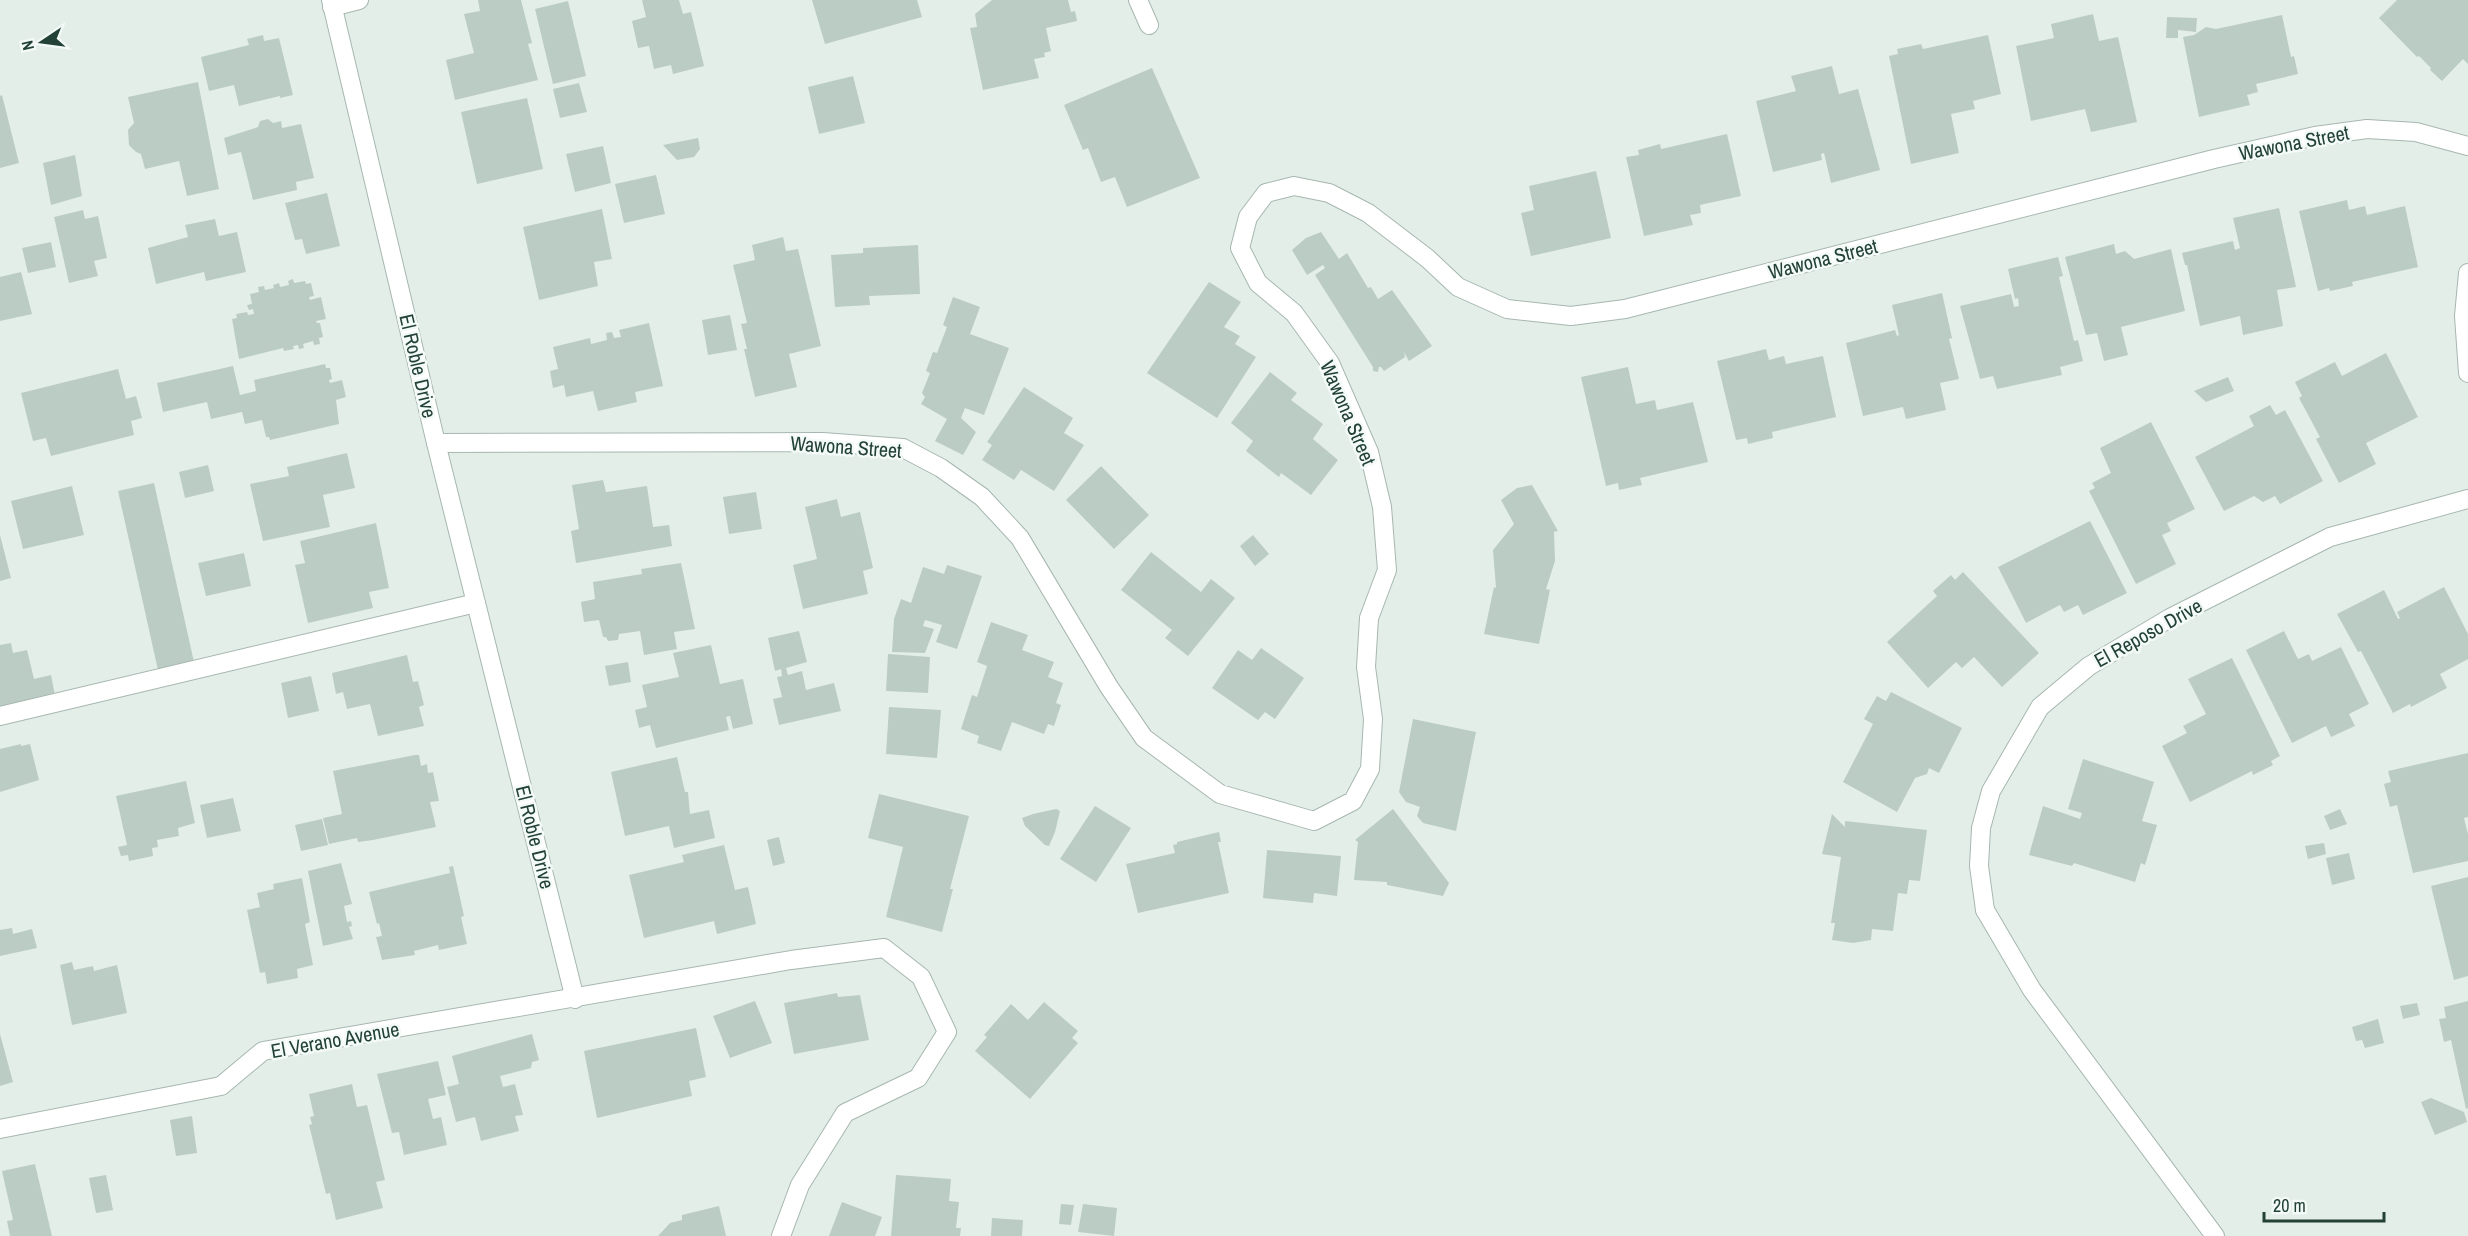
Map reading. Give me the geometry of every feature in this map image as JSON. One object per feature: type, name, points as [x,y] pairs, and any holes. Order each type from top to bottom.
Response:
[{"type":"street","points":[[332,4],[359,0]]},
{"type":"street","points":[[1138,0],[1149,25]]},
{"type":"street","name":"El Roble Drive","points":[[332,4],[436,443],[575,999]]},
{"type":"street","name":"Wawona Street","points":[[436,443],[823,442],[903,448],[941,468],[982,497],[1020,538],[1109,687],[1144,738],[1220,794],[1314,821],[1353,801],[1370,769],[1373,719],[1366,667],[1369,618],[1387,570],[1382,507],[1369,452],[1330,363],[1294,313],[1258,283],[1240,248],[1248,217],[1266,193],[1294,186],[1329,193],[1368,213],[1427,258],[1458,287],[1507,309],[1571,316],[1625,309],[2203,162],[2315,136],[2367,129],[2407,132],[2468,146]]},
{"type":"street","points":[[2468,273],[2464,316],[2468,373]]},
{"type":"street","name":"El Reposo Drive","points":[[2215,1236],[2032,990],[1985,910],[1979,866],[1981,828],[1991,791],[2040,707],[2089,666],[2170,618],[2330,537],[2468,499]]},
{"type":"street","points":[[0,716],[476,603]]},
{"type":"street","points":[[575,999],[791,960],[884,948],[921,977],[947,1032],[918,1078],[845,1113],[800,1185],[781,1236]]},
{"type":"street","name":"El Verano Avenue","points":[[0,1129],[221,1086],[263,1051],[575,999]]},
{"type":"building","points":[[478,0],[521,0],[532,43],[528,44],[538,80],[455,100],[446,60],[474,53],[464,14],[480,11]]},
{"type":"building","points":[[642,0],[679,0],[683,14],[691,12],[704,66],[673,74],[671,65],[654,69],[649,46],[638,48],[632,21],[646,17]]},
{"type":"building","points":[[812,0],[917,0],[922,17],[825,44]]},
{"type":"building","points":[[992,0],[1068,0],[1071,12],[1075,11],[1077,21],[1046,28],[1051,51],[1044,53],[1045,57],[1034,59],[1039,78],[983,90],[970,28],[977,27],[975,14]]},
{"type":"building","points":[[2397,0],[2468,0],[2468,64],[2463,59],[2442,81],[2379,18]]},
{"type":"building","points":[[568,1],[586,76],[553,84],[535,9]]},
{"type":"building","points":[[2093,14],[2099,41],[2118,37],[2137,122],[2091,132],[2085,109],[2031,121],[2016,46],[2054,38],[2051,24]]},
{"type":"building","points":[[2282,15],[2291,57],[2294,56],[2298,74],[2256,84],[2258,92],[2247,95],[2250,105],[2199,117],[2183,37],[2194,35],[2206,27],[2216,29]]},
{"type":"building","points":[[2167,17],[2197,18],[2196,32],[2178,30],[2178,38],[2166,38]]},
{"type":"building","points":[[263,35],[264,41],[279,38],[293,95],[239,106],[234,85],[209,91],[201,57],[249,45],[247,39]]},
{"type":"building","points":[[1988,35],[2001,94],[1973,101],[1975,109],[1951,114],[1959,153],[1911,164],[1889,56],[1898,54],[1897,49],[1921,44],[1923,49]]},
{"type":"building","points":[[1832,66],[1839,94],[1858,89],[1880,170],[1831,183],[1824,153],[1821,154],[1822,160],[1773,172],[1756,101],[1796,91],[1791,76]]},
{"type":"building","points":[[1152,68],[1200,178],[1127,207],[1115,177],[1101,182],[1088,148],[1083,150],[1064,105]]},
{"type":"building","points":[[853,76],[865,123],[819,134],[808,87]]},
{"type":"building","points":[[198,82],[219,189],[187,196],[179,161],[145,169],[141,154],[129,145],[128,130],[134,123],[128,97]]},
{"type":"building","points":[[579,83],[587,112],[560,118],[553,89]]},
{"type":"building","points":[[2,95],[19,163],[0,168],[0,96]]},
{"type":"building","points":[[527,98],[543,169],[477,184],[461,112]]},
{"type":"building","points":[[268,119],[273,123],[281,121],[282,128],[301,124],[314,178],[296,182],[297,190],[253,200],[241,152],[228,155],[224,138],[258,127],[260,121]]},
{"type":"building","points":[[1727,134],[1741,196],[1700,205],[1701,213],[1690,215],[1693,225],[1644,236],[1626,157],[1639,155],[1638,150],[1660,144],[1661,149]]},
{"type":"building","points":[[698,138],[700,149],[694,157],[677,160],[663,145]]},
{"type":"building","points":[[603,146],[611,183],[575,192],[566,154]]},
{"type":"building","points":[[75,155],[82,196],[51,205],[43,163]]},
{"type":"building","points":[[1596,171],[1611,238],[1531,256],[1521,213],[1534,210],[1529,186]]},
{"type":"building","points":[[656,175],[665,214],[624,223],[615,184]]},
{"type":"building","points":[[327,193],[340,246],[306,254],[302,239],[295,240],[285,203]]},
{"type":"building","points":[[2347,200],[2349,210],[2365,206],[2367,215],[2405,206],[2418,267],[2352,282],[2353,286],[2318,291],[2299,211]]},
{"type":"building","points":[[2279,208],[2296,287],[2277,290],[2283,326],[2243,335],[2240,316],[2200,326],[2187,265],[2185,265],[2182,253],[2233,241],[2235,250],[2240,248],[2233,218]]},
{"type":"building","points":[[602,209],[612,259],[594,262],[598,286],[539,300],[523,227]]},
{"type":"building","points":[[83,210],[85,219],[98,216],[107,258],[94,261],[98,276],[69,283],[54,217]]},
{"type":"building","points":[[215,219],[219,236],[237,232],[246,272],[206,281],[204,272],[156,284],[148,248],[188,237],[185,225]]},
{"type":"building","points":[[1321,232],[1339,259],[1347,253],[1368,288],[1371,287],[1378,299],[1392,290],[1432,346],[1409,361],[1404,352],[1405,357],[1384,371],[1379,367],[1378,372],[1373,371],[1373,367],[1315,275],[1325,268],[1323,265],[1307,275],[1292,250],[1306,238]]},
{"type":"building","points":[[783,237],[786,251],[798,249],[821,346],[789,354],[797,387],[755,397],[741,324],[747,323],[733,265],[755,260],[752,245]]},
{"type":"building","points":[[51,242],[56,267],[28,273],[22,248]]},
{"type":"building","points":[[2114,244],[2116,254],[2125,251],[2134,259],[2171,249],[2185,311],[2121,327],[2128,355],[2104,361],[2097,333],[2086,335],[2065,257]]},
{"type":"building","points":[[918,245],[920,294],[869,296],[870,305],[835,307],[831,255],[863,253],[863,248]]},
{"type":"building","points":[[2058,257],[2063,276],[2059,277],[2074,341],[2078,340],[2083,361],[2060,367],[2062,375],[1997,389],[1993,376],[1980,379],[1960,306],[2011,294],[2014,307],[2019,306],[2018,298],[2015,299],[2008,269]]},
{"type":"building","points":[[21,272],[32,314],[0,321],[0,277]]},
{"type":"building","points":[[293,279],[294,283],[305,281],[306,284],[311,283],[314,296],[309,297],[310,300],[321,297],[326,319],[316,321],[320,323],[323,337],[319,338],[320,344],[314,345],[313,341],[303,344],[304,348],[299,349],[298,345],[293,346],[294,349],[284,351],[283,348],[239,359],[232,319],[237,318],[236,314],[247,312],[248,315],[254,314],[253,309],[249,310],[247,305],[252,304],[250,294],[259,292],[258,287],[264,286],[265,290],[274,288],[273,285],[279,283],[280,287],[289,285],[288,281]]},
{"type":"building","points":[[1209,282],[1241,302],[1224,327],[1240,336],[1235,344],[1256,357],[1217,418],[1147,373]]},
{"type":"building","points":[[1942,293],[1952,338],[1949,339],[1959,379],[1940,383],[1946,410],[1906,419],[1903,407],[1863,416],[1846,343],[1895,330],[1897,336],[1899,335],[1892,305]]},
{"type":"building","points":[[953,297],[980,307],[970,334],[1009,348],[984,415],[965,408],[961,418],[976,432],[963,455],[935,441],[947,419],[921,404],[925,397],[922,393],[930,373],[926,371],[933,352],[937,353],[947,327],[943,325]]},
{"type":"building","points":[[730,315],[737,350],[708,355],[702,320]]},
{"type":"building","points":[[649,323],[663,386],[635,392],[637,402],[598,411],[593,391],[566,397],[564,385],[553,388],[550,371],[558,369],[553,347],[590,338],[591,344],[607,340],[606,333],[612,332],[614,338],[621,337],[619,330]]},
{"type":"building","points":[[1766,349],[1769,360],[1784,356],[1786,364],[1823,356],[1836,417],[1772,432],[1773,438],[1748,444],[1747,438],[1736,440],[1717,361]]},
{"type":"building","points":[[2386,353],[2418,417],[2366,443],[2376,464],[2339,483],[2316,439],[2320,437],[2299,398],[2302,396],[2295,382],[2335,362],[2342,376]]},
{"type":"building","points":[[325,364],[326,368],[330,368],[332,379],[329,380],[330,383],[342,380],[346,397],[336,400],[339,424],[270,440],[266,437],[262,420],[245,424],[242,412],[211,419],[207,402],[163,412],[157,383],[233,366],[240,395],[256,391],[254,380]]},
{"type":"building","points":[[1628,367],[1636,404],[1655,400],[1657,410],[1693,402],[1708,462],[1640,478],[1642,485],[1619,490],[1618,483],[1606,486],[1581,377]]},
{"type":"building","points":[[118,369],[126,399],[136,396],[142,418],[131,421],[134,435],[51,456],[46,438],[33,441],[21,393]]},
{"type":"building","points":[[1270,372],[1297,393],[1291,400],[1323,424],[1313,439],[1338,460],[1311,495],[1281,473],[1279,477],[1246,451],[1253,441],[1231,423]]},
{"type":"building","points":[[2228,377],[2234,391],[2206,402],[2194,391]]},
{"type":"building","points":[[1024,387],[1073,418],[1064,433],[1084,445],[1054,491],[1021,470],[1014,480],[982,460],[992,445],[987,442]]},
{"type":"building","points":[[2270,405],[2276,415],[2285,410],[2323,481],[2280,504],[2275,496],[2263,502],[2254,496],[2224,511],[2195,457],[2254,426],[2249,416]]},
{"type":"building","points":[[2151,422],[2195,509],[2167,523],[2171,531],[2162,535],[2176,564],[2136,584],[2089,491],[2095,488],[2092,483],[2111,473],[2100,448]]},
{"type":"building","points":[[347,453],[355,488],[323,495],[330,527],[263,541],[250,484],[289,476],[287,467]]},
{"type":"building","points":[[208,465],[214,491],[185,498],[179,472]]},
{"type":"building","points":[[1101,466],[1149,515],[1114,549],[1066,500]]},
{"type":"building","points":[[603,480],[606,492],[647,486],[653,527],[669,525],[672,546],[576,563],[571,531],[579,529],[572,485]]},
{"type":"building","points":[[154,483],[194,662],[158,670],[118,491]]},
{"type":"building","points":[[1532,485],[1558,531],[1554,532],[1555,561],[1546,589],[1550,590],[1539,644],[1484,634],[1494,587],[1496,588],[1493,550],[1514,524],[1501,500],[1517,488]]},
{"type":"building","points":[[72,486],[84,535],[23,549],[11,501]]},
{"type":"building","points":[[756,492],[762,529],[729,534],[723,497]]},
{"type":"building","points":[[837,499],[841,517],[860,512],[873,568],[863,571],[868,594],[803,609],[793,565],[817,559],[805,507]]},
{"type":"building","points":[[2090,521],[2127,593],[2083,615],[2078,605],[2064,612],[2060,605],[2026,623],[1998,567]]},
{"type":"building","points":[[376,523],[389,588],[369,592],[373,608],[308,623],[295,565],[305,563],[300,541]]},
{"type":"building","points":[[0,535],[11,578],[0,581]]},
{"type":"building","points":[[1253,535],[1269,554],[1255,566],[1240,546]]},
{"type":"building","points":[[1151,552],[1201,592],[1211,579],[1235,598],[1188,656],[1165,638],[1172,630],[1121,590]]},
{"type":"building","points":[[244,553],[251,586],[206,596],[198,563]]},
{"type":"building","points":[[681,563],[695,629],[674,632],[677,649],[644,655],[640,631],[619,634],[618,640],[608,641],[606,637],[603,637],[599,620],[584,622],[581,602],[595,599],[593,582],[642,574],[641,569]]},
{"type":"building","points":[[947,565],[982,576],[957,649],[936,642],[942,625],[925,620],[923,626],[934,629],[925,653],[892,652],[894,619],[901,599],[911,603],[923,567],[944,574]]},
{"type":"building","points":[[1963,572],[2039,653],[2002,687],[1974,657],[1962,668],[1956,662],[1928,688],[1887,642],[1937,596],[1933,591],[1951,575],[1955,580]]},
{"type":"building","points":[[2444,587],[2468,634],[2468,659],[2440,674],[2447,688],[2411,707],[2410,704],[2393,713],[2361,651],[2358,652],[2337,614],[2384,590],[2398,619],[2400,618],[2397,612]]},
{"type":"building","points":[[991,622],[1028,635],[1022,650],[1054,662],[1048,677],[1063,683],[1056,703],[1061,705],[1054,726],[1048,724],[1044,734],[1012,722],[1001,751],[977,743],[979,736],[961,729],[972,695],[977,697],[987,666],[977,662]]},
{"type":"building","points":[[799,631],[807,662],[786,668],[788,675],[802,671],[806,690],[834,683],[841,711],[779,725],[773,699],[782,697],[777,677],[782,676],[781,669],[775,671],[768,638]]},
{"type":"building","points":[[2284,631],[2298,659],[2309,654],[2312,661],[2341,647],[2369,704],[2349,714],[2355,726],[2331,737],[2326,726],[2292,743],[2246,650]]},
{"type":"building","points":[[11,643],[13,653],[27,650],[34,679],[51,675],[55,695],[0,707],[0,645]]},
{"type":"building","points":[[711,645],[720,684],[743,679],[753,724],[733,729],[730,716],[726,717],[729,730],[656,748],[650,725],[639,728],[635,710],[647,707],[642,685],[679,677],[673,653]]},
{"type":"building","points":[[1261,648],[1304,678],[1275,719],[1265,712],[1258,720],[1212,688],[1238,650],[1252,660]]},
{"type":"building","points":[[888,654],[930,657],[928,693],[886,691]]},
{"type":"building","points":[[407,655],[413,682],[418,681],[424,705],[419,707],[424,726],[378,736],[370,704],[347,709],[343,692],[336,694],[332,673]]},
{"type":"building","points":[[2232,658],[2280,756],[2271,761],[2273,765],[2253,775],[2252,771],[2190,802],[2162,746],[2187,733],[2183,726],[2206,714],[2188,679]]},
{"type":"building","points":[[628,662],[631,682],[609,686],[605,666]]},
{"type":"building","points":[[311,676],[319,711],[288,718],[281,683]]},
{"type":"building","points":[[1891,692],[1962,728],[1939,773],[1929,768],[1927,774],[1915,778],[1897,812],[1843,782],[1873,724],[1864,719],[1877,696],[1886,701]]},
{"type":"building","points":[[889,707],[941,710],[937,758],[886,754]]},
{"type":"building","points":[[1413,719],[1476,732],[1456,831],[1423,823],[1417,816],[1420,807],[1406,802],[1399,792]]},
{"type":"building","points":[[21,744],[21,746],[30,744],[39,780],[0,792],[0,749]]},
{"type":"building","points":[[2468,753],[2468,817],[2464,818],[2468,834],[2468,861],[2413,873],[2397,805],[2390,807],[2384,784],[2391,782],[2388,771]]},
{"type":"building","points":[[419,755],[421,766],[427,764],[428,773],[433,772],[439,801],[430,802],[436,827],[373,840],[358,842],[357,838],[329,844],[323,818],[342,814],[333,771]]},
{"type":"building","points":[[677,757],[685,792],[688,792],[690,814],[709,810],[715,838],[674,848],[669,826],[625,836],[611,772]]},
{"type":"building","points":[[2083,759],[2154,782],[2142,821],[2157,825],[2145,865],[2141,863],[2135,882],[2074,863],[2072,866],[2029,855],[2043,806],[2080,819],[2082,813],[2068,809]]},
{"type":"building","points":[[186,781],[195,823],[178,828],[179,836],[157,840],[158,847],[152,848],[153,856],[129,861],[128,855],[121,856],[118,847],[127,845],[116,796]]},
{"type":"building","points":[[879,794],[969,816],[950,889],[953,889],[942,932],[886,917],[903,847],[868,838]]},
{"type":"building","points":[[233,798],[241,831],[207,838],[200,805]]},
{"type":"building","points":[[1095,806],[1131,828],[1096,882],[1060,859]]},
{"type":"building","points":[[1056,809],[1060,811],[1049,846],[1025,826],[1022,818]]},
{"type":"building","points":[[1393,809],[1449,883],[1443,896],[1387,885],[1387,882],[1354,880],[1358,842],[1355,840]]},
{"type":"building","points":[[2340,809],[2347,824],[2330,830],[2324,816]]},
{"type":"building","points":[[1832,814],[1845,827],[1845,821],[1927,830],[1920,881],[1909,880],[1907,894],[1898,893],[1893,931],[1872,929],[1871,940],[1853,943],[1832,940],[1835,923],[1831,923],[1841,857],[1822,854]]},
{"type":"building","points":[[322,819],[328,845],[301,851],[295,825]]},
{"type":"building","points":[[1219,832],[1221,842],[1218,842],[1229,893],[1138,913],[1126,864],[1175,853],[1173,845],[1177,842]]},
{"type":"building","points":[[779,837],[785,863],[773,866],[767,840]]},
{"type":"building","points":[[2324,843],[2326,854],[2308,859],[2305,846]]},
{"type":"building","points":[[724,845],[735,890],[748,887],[756,924],[717,934],[714,921],[644,938],[629,875],[684,862],[682,855]]},
{"type":"building","points":[[1267,850],[1341,856],[1337,896],[1314,893],[1313,903],[1263,898]]},
{"type":"building","points":[[2349,853],[2355,879],[2332,885],[2326,858]]},
{"type":"building","points":[[341,863],[352,904],[344,906],[347,922],[351,921],[352,926],[349,927],[353,939],[323,946],[308,871]]},
{"type":"building","points":[[453,866],[464,916],[461,917],[467,944],[439,950],[438,945],[414,951],[415,955],[382,960],[376,937],[382,936],[369,892],[450,873],[449,867]]},
{"type":"building","points":[[2468,877],[2468,976],[2454,980],[2431,886]]},
{"type":"building","points":[[302,878],[310,922],[305,924],[313,965],[297,969],[298,978],[267,984],[265,972],[260,973],[247,910],[260,907],[257,893],[274,889],[273,884]]},
{"type":"building","points":[[12,928],[13,934],[32,929],[37,948],[0,956],[0,930]]},
{"type":"building","points":[[72,962],[74,970],[93,966],[94,971],[117,965],[127,1013],[72,1025],[60,965]]},
{"type":"building","points":[[837,993],[838,997],[860,995],[869,1040],[794,1054],[784,1003]]},
{"type":"building","points":[[755,1001],[772,1043],[730,1058],[713,1016]]},
{"type":"building","points":[[2468,1001],[2468,1108],[2466,1109],[2451,1040],[2444,1042],[2439,1019],[2446,1018],[2444,1007]]},
{"type":"building","points":[[1044,1002],[1078,1031],[1072,1038],[1078,1043],[1030,1099],[975,1051],[987,1037],[984,1035],[1011,1004],[1028,1020]]},
{"type":"building","points":[[2417,1003],[2420,1015],[2403,1019],[2400,1006]]},
{"type":"building","points":[[2378,1019],[2384,1043],[2365,1048],[2362,1040],[2356,1041],[2352,1027]]},
{"type":"building","points":[[696,1028],[706,1077],[689,1081],[692,1096],[597,1118],[584,1051]]},
{"type":"building","points":[[0,1034],[13,1082],[0,1086]]},
{"type":"building","points":[[532,1034],[539,1060],[532,1062],[531,1068],[500,1076],[503,1087],[515,1084],[523,1115],[515,1116],[519,1131],[481,1141],[475,1117],[456,1122],[447,1087],[459,1084],[452,1056]]},
{"type":"building","points":[[438,1061],[446,1095],[428,1099],[433,1119],[441,1117],[447,1145],[404,1155],[399,1132],[392,1133],[377,1074]]},
{"type":"building","points":[[352,1084],[357,1107],[367,1105],[385,1180],[376,1182],[383,1208],[336,1220],[330,1193],[326,1194],[309,1125],[312,1124],[310,1117],[314,1116],[309,1094]]},
{"type":"building","points":[[2431,1098],[2464,1112],[2467,1122],[2435,1135],[2421,1102]]},
{"type":"building","points":[[192,1116],[197,1153],[176,1156],[170,1120]]},
{"type":"building","points":[[35,1164],[52,1236],[10,1236],[7,1221],[13,1220],[2,1171]]},
{"type":"building","points":[[106,1175],[113,1210],[96,1213],[89,1178]]},
{"type":"building","points":[[896,1175],[951,1179],[949,1201],[959,1202],[956,1228],[961,1228],[960,1236],[891,1236]]},
{"type":"building","points":[[842,1202],[882,1217],[875,1236],[829,1236]]},
{"type":"building","points":[[1061,1204],[1074,1205],[1071,1225],[1059,1224]]},
{"type":"building","points":[[1083,1204],[1117,1208],[1114,1236],[1078,1232]]},
{"type":"building","points":[[719,1206],[726,1236],[658,1236],[670,1223],[682,1220],[682,1215]]},
{"type":"building","points":[[992,1218],[1023,1220],[1022,1236],[991,1236]]}]
